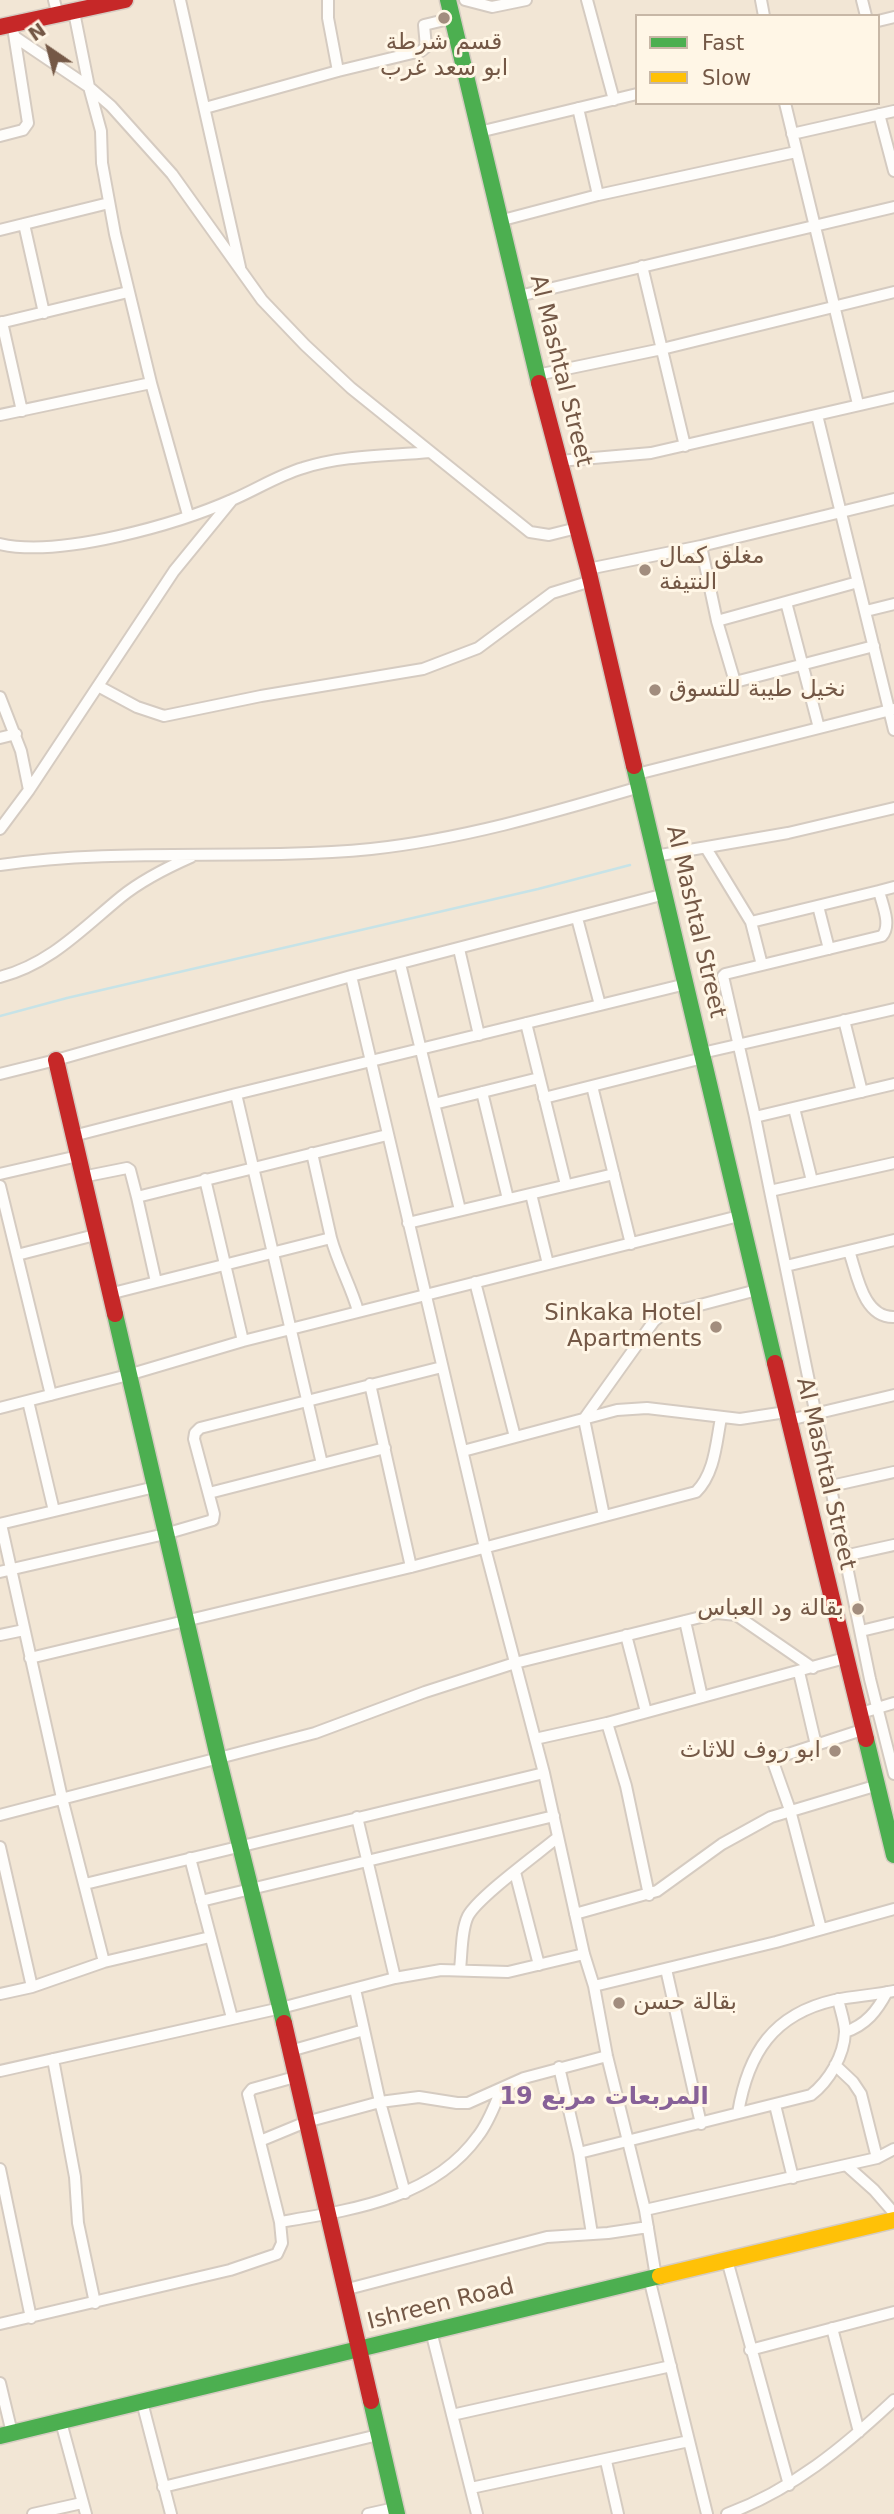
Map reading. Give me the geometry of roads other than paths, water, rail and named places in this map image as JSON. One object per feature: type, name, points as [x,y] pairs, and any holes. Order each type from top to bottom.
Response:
[{"type":"street","points":[[9,30],[56,8],[74,12],[125,0]]},
{"type":"street","points":[[180,0],[241,273]]},
{"type":"street","points":[[328,0],[328,18],[338,71]]},
{"type":"street","name":"Al Mashtal Street","points":[[448,0],[537,375],[589,575],[739,1216],[894,1855]]},
{"type":"street","points":[[465,0],[492,7],[526,0]]},
{"type":"street","points":[[587,0],[614,100]]},
{"type":"street","points":[[74,12],[101,131],[102,163],[108,202],[128,292],[188,515]]},
{"type":"street","points":[[205,108],[425,50],[424,25],[453,18]]},
{"type":"street","points":[[9,30],[111,106],[172,174],[262,300],[351,388],[530,532],[549,535],[577,528]]},
{"type":"street","points":[[0,136],[23,130],[28,123],[9,30]]},
{"type":"street","points":[[479,132],[635,95]]},
{"type":"street","points":[[785,105],[858,404]]},
{"type":"street","points":[[578,108],[598,195]]},
{"type":"street","points":[[792,134],[894,111]]},
{"type":"street","points":[[879,114],[894,171]]},
{"type":"street","points":[[499,220],[598,195],[796,152]]},
{"type":"street","points":[[0,230],[108,202]]},
{"type":"street","points":[[519,296],[894,206]]},
{"type":"street","points":[[24,224],[44,313]]},
{"type":"street","points":[[642,266],[685,446]]},
{"type":"street","points":[[22,411],[1,322],[128,292]]},
{"type":"street","points":[[537,375],[662,349],[894,292]]},
{"type":"street","points":[[0,415],[151,383]]},
{"type":"street","points":[[559,461],[651,453],[894,397]]},
{"type":"street","points":[[817,415],[892,709],[894,730]]},
{"type":"street","points":[[0,544],[28,546],[80,543],[123,535],[233,500],[299,469],[330,460],[430,452]]},
{"type":"street","points":[[98,686],[137,707],[164,716],[261,696],[423,669],[478,648],[552,593],[589,575],[894,499]]},
{"type":"street","points":[[0,829],[29,790],[174,571],[233,500]]},
{"type":"street","points":[[701,546],[717,621],[735,682],[874,646]]},
{"type":"street","points":[[717,621],[858,582]]},
{"type":"street","points":[[786,602],[819,728]]},
{"type":"street","points":[[866,611],[894,604]]},
{"type":"street","points":[[0,697],[16,734],[29,790]]},
{"type":"street","points":[[0,864],[51,858],[200,853],[285,855],[372,849],[453,838],[506,825],[638,780],[892,709]]},
{"type":"street","points":[[0,738],[16,734]]},
{"type":"street","points":[[655,856],[706,848],[894,808]]},
{"type":"street","points":[[706,848],[751,922],[762,965]]},
{"type":"street","points":[[0,977],[24,970],[45,959],[66,945],[148,877],[200,853]]},
{"type":"street","points":[[751,922],[894,887]]},
{"type":"street","points":[[879,891],[887,925],[882,936],[723,976],[786,1266],[844,1556],[894,1774]]},
{"type":"street","points":[[0,1074],[351,976],[665,894]]},
{"type":"street","points":[[818,906],[829,949]]},
{"type":"street","points":[[577,918],[600,1005]]},
{"type":"street","points":[[459,949],[479,1035]]},
{"type":"street","points":[[400,964],[460,1210]]},
{"type":"street","points":[[351,976],[485,1548],[544,1773],[584,1954],[594,1986],[607,2056],[645,2210],[653,2278],[671,2366],[707,2514]]},
{"type":"street","points":[[73,1136],[686,984]]},
{"type":"street","points":[[544,1098],[738,1044],[894,1009]]},
{"type":"street","points":[[844,1020],[862,1092]]},
{"type":"street","points":[[526,1023],[566,1185]]},
{"type":"street","points":[[56,1060],[165,1534],[281,2008],[396,2511],[368,2514]]},
{"type":"street","points":[[434,1104],[539,1078]]},
{"type":"street","points":[[755,1118],[894,1084]]},
{"type":"street","points":[[592,1086],[631,1244]]},
{"type":"street","points":[[482,1092],[508,1199]]},
{"type":"street","points":[[236,1094],[322,1464]]},
{"type":"street","points":[[794,1108],[812,1181]]},
{"type":"street","points":[[137,1197],[387,1135]]},
{"type":"street","points":[[312,1153],[336,1257],[350,1283],[358,1311]]},
{"type":"street","points":[[0,1174],[78,1156]]},
{"type":"street","points":[[770,1191],[894,1163]]},
{"type":"street","points":[[82,1177],[127,1168],[130,1170],[156,1282]]},
{"type":"street","points":[[408,1223],[614,1174]]},
{"type":"street","points":[[205,1179],[243,1340]]},
{"type":"street","points":[[0,1186],[51,1395]]},
{"type":"street","points":[[531,1194],[548,1264]]},
{"type":"street","points":[[0,1408],[128,1375],[243,1340],[739,1216]]},
{"type":"street","points":[[17,1255],[95,1235]]},
{"type":"street","points":[[109,1294],[331,1238]]},
{"type":"street","points":[[786,1266],[894,1240]]},
{"type":"street","points":[[849,1251],[863,1294],[870,1305],[877,1313],[894,1317]]},
{"type":"street","points":[[475,1282],[515,1437]]},
{"type":"street","points":[[604,1516],[584,1419],[654,1321],[662,1315],[757,1290]]},
{"type":"street","points":[[5,1571],[165,1534],[213,1520],[214,1514],[194,1439],[200,1428],[442,1367]]},
{"type":"street","points":[[370,1384],[411,1567]]},
{"type":"street","points":[[463,1451],[617,1410],[647,1408],[740,1419],[816,1412],[894,1395]]},
{"type":"street","points":[[28,1401],[54,1511]]},
{"type":"street","points":[[30,1658],[411,1567],[696,1492],[705,1483],[711,1469],[721,1418]]},
{"type":"street","points":[[209,1493],[385,1448]]},
{"type":"street","points":[[831,1486],[894,1472]]},
{"type":"street","points":[[104,1962],[62,1798],[24,1630],[5,1571],[0,1524],[155,1487]]},
{"type":"street","points":[[844,1556],[894,1545]]},
{"type":"street","points":[[0,1815],[316,1733],[425,1692],[515,1663],[717,1613],[736,1615],[813,1668]]},
{"type":"street","points":[[685,1621],[702,1698]]},
{"type":"street","points":[[861,1631],[894,1623]]},
{"type":"street","points":[[0,1635],[24,1630]]},
{"type":"street","points":[[626,1636],[646,1712]]},
{"type":"street","points":[[535,1739],[607,1723],[845,1658]]},
{"type":"street","points":[[799,1672],[816,1745]]},
{"type":"street","points":[[821,1929],[790,1810],[773,1762],[779,1757],[816,1745],[862,1721],[877,1707],[894,1703]]},
{"type":"street","points":[[607,1723],[626,1786],[649,1895]]},
{"type":"street","points":[[85,1884],[544,1773]]},
{"type":"street","points":[[575,1914],[649,1895],[722,1844],[771,1817],[878,1785]]},
{"type":"street","points":[[201,1901],[554,1816]]},
{"type":"street","points":[[357,1817],[395,1978]]},
{"type":"street","points":[[460,1969],[469,1914],[558,1837]]},
{"type":"street","points":[[0,1847],[32,1987]]},
{"type":"street","points":[[190,1858],[232,2018]]},
{"type":"street","points":[[515,1872],[539,1965]]},
{"type":"street","points":[[594,1986],[894,1909]]},
{"type":"street","points":[[0,1994],[32,1987],[104,1962],[210,1937]]},
{"type":"street","points":[[0,2071],[281,2008],[395,1978],[460,1969],[495,1973],[584,1954]]},
{"type":"street","points":[[666,1969],[701,2124]]},
{"type":"street","points":[[355,1989],[380,2102],[405,2193]]},
{"type":"street","points":[[738,2113],[747,2074],[760,2048],[786,2020],[802,2010],[838,1999],[891,1991]]},
{"type":"street","points":[[845,2032],[856,2028],[873,2015],[891,1991]]},
{"type":"street","points":[[579,2152],[811,2095],[820,2088],[835,2065],[845,2032],[838,1999]]},
{"type":"street","points":[[290,2051],[364,2030]]},
{"type":"street","points":[[260,2141],[306,2122],[380,2102],[419,2097],[457,2103],[468,2102],[524,2078],[607,2056]]},
{"type":"street","points":[[53,2059],[75,2176],[78,2223],[95,2303]]},
{"type":"street","points":[[835,2065],[861,2094],[877,2158]]},
{"type":"street","points":[[559,2067],[579,2152],[592,2234]]},
{"type":"street","points":[[0,2324],[95,2303],[273,2257],[281,2250],[280,2222],[249,2091],[295,2077]]},
{"type":"street","points":[[280,2222],[328,2214],[405,2193],[425,2184],[466,2150],[486,2123],[502,2088]]},
{"type":"street","points":[[775,2105],[793,2178]]},
{"type":"street","points":[[645,2210],[877,2158],[894,2148]]},
{"type":"street","points":[[846,2165],[874,2190],[894,2213]]},
{"type":"street","points":[[0,2169],[31,2318]]},
{"type":"street","name":"Ishreen Road","points":[[6,2435],[894,2220]]},
{"type":"street","points":[[344,2290],[547,2237],[648,2227]]},
{"type":"street","points":[[727,2260],[789,2485]]},
{"type":"street","points":[[750,2350],[894,2312]]},
{"type":"street","points":[[832,2328],[859,2432]]},
{"type":"street","points":[[431,2331],[477,2514]]},
{"type":"street","points":[[452,2415],[671,2366]]},
{"type":"street","points":[[0,2383],[6,2435]]},
{"type":"street","points":[[727,2514],[765,2499],[789,2485],[859,2432],[894,2400]]},
{"type":"street","points":[[142,2402],[171,2514]]},
{"type":"street","points":[[61,2422],[86,2514]]},
{"type":"street","points":[[163,2487],[377,2435]]},
{"type":"street","points":[[471,2488],[689,2441]]},
{"type":"street","points":[[606,2461],[618,2514]]},
{"type":"street","points":[[33,2514],[82,2502]]},
{"type":"waterway","points":[[0,1016],[630,865]]},
{"type":"place","name":"قسم شرطة ابو سعد غرب","points":[[444,18]]},
{"type":"place","name":"مغلق كمال النتيفة","points":[[645,570]]},
{"type":"place","name":"نخيل طيبة للتسوق","points":[[655,690]]},
{"type":"place","name":"Sinkaka Hotel Apartments","points":[[716,1327]]},
{"type":"place","name":"بقالة ود العباس","points":[[858,1609]]},
{"type":"place","name":"ابو روف للاثاث","points":[[835,1751]]},
{"type":"place","name":"بقالة حسن","points":[[619,2003]]},
{"type":"district","name":"المربعات مربع 19","points":[[604,2098]]}]
